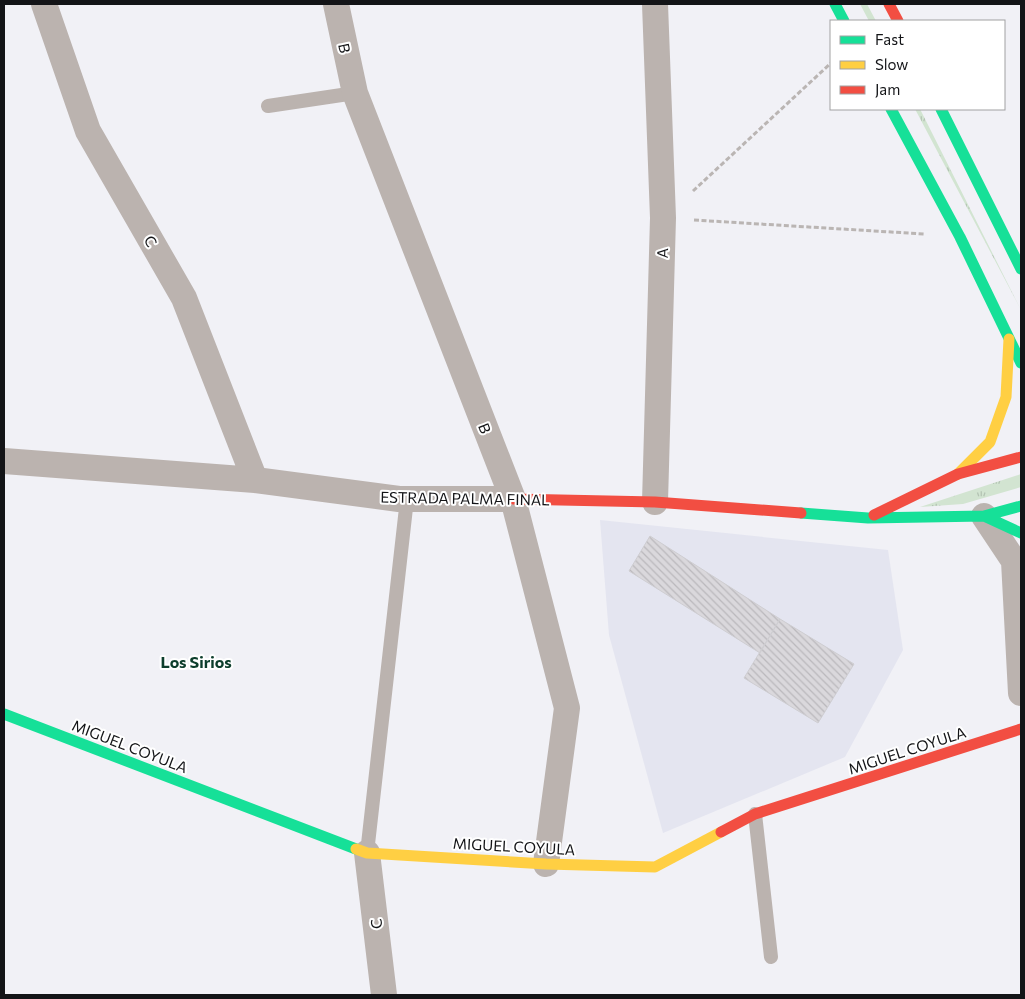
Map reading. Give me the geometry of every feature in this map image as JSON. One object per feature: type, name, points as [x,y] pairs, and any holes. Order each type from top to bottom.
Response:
[{"type":"main road","points":[[835,4],[843,20]]},
{"type":"main road","points":[[889,4],[897,20]]},
{"type":"main road","points":[[892,110],[960,237],[1021,363]]},
{"type":"main road","points":[[941,110],[1021,270]]},
{"type":"main road","points":[[958,474],[990,442],[1006,397],[1009,337]]},
{"type":"main road","points":[[868,518],[958,474],[1021,457]]},
{"type":"main road","name":"ESTRADA PALMA FINAL","points":[[513,498],[655,502],[868,518],[984,516]]},
{"type":"main road","points":[[984,516],[1021,506]]},
{"type":"main road","points":[[984,516],[1021,533]]},
{"type":"main road","name":"MIGUEL COYULA","points":[[4,714],[367,853],[546,864],[655,867],[755,814],[1021,729]]},
{"type":"street","name":"C","points":[[44,4],[88,131],[184,298],[255,480]]},
{"type":"street","name":"B","points":[[336,4],[355,93],[513,498],[567,708],[546,864]]},
{"type":"street","name":"A","points":[[655,4],[663,218],[655,502]]},
{"type":"street","name":"ESTRADA PALMA FINAL","points":[[4,461],[255,480],[407,499],[513,498]]},
{"type":"street","points":[[984,516],[1014,560],[1021,693]]},
{"type":"street","name":"C","points":[[367,853],[384,995]]},
{"type":"lane","points":[[268,106],[355,93]]},
{"type":"lane","points":[[367,853],[407,499]]},
{"type":"lane","points":[[755,814],[771,957]]},
{"type":"path","points":[[663,218],[830,65]]},
{"type":"path","points":[[663,218],[960,237]]},
{"type":"shaded area","points":[[600,520],[888,550],[903,650],[845,757],[663,833],[609,635]]},
{"type":"green space","points":[[860,4],[867,4],[875,20],[868,20]]},
{"type":"green space","points":[[916,110],[921,110],[1021,310]]},
{"type":"green space","points":[[1021,474],[1021,487],[963,504],[920,507]]},
{"type":"building","points":[[650,536],[780,619],[760,653],[629,571]]},
{"type":"building","points":[[780,619],[854,664],[818,723],[744,678]]},
{"type":"traffic: fast","points":[[835,4],[843,20]]},
{"type":"traffic: fast","points":[[892,110],[960,237],[1021,363]]},
{"type":"traffic: fast","points":[[942,110],[1021,269]]},
{"type":"traffic: fast","points":[[801,513],[868,518],[984,516],[1021,506]]},
{"type":"traffic: fast","points":[[984,516],[1021,533]]},
{"type":"traffic: fast","points":[[4,714],[356,849]]},
{"type":"traffic: slow","points":[[958,474],[990,442],[1006,397],[1009,339]]},
{"type":"traffic: slow","points":[[356,849],[367,853],[546,864],[655,867],[721,832]]},
{"type":"traffic: jam","points":[[889,4],[897,20]]},
{"type":"traffic: jam","points":[[874,515],[958,474],[1021,457]]},
{"type":"traffic: jam","points":[[513,499],[655,502],[801,513]]},
{"type":"traffic: jam","points":[[721,832],[755,814],[1021,729]]},
{"type":"district","name":"Los Sirios","points":[[196,661]]}]
